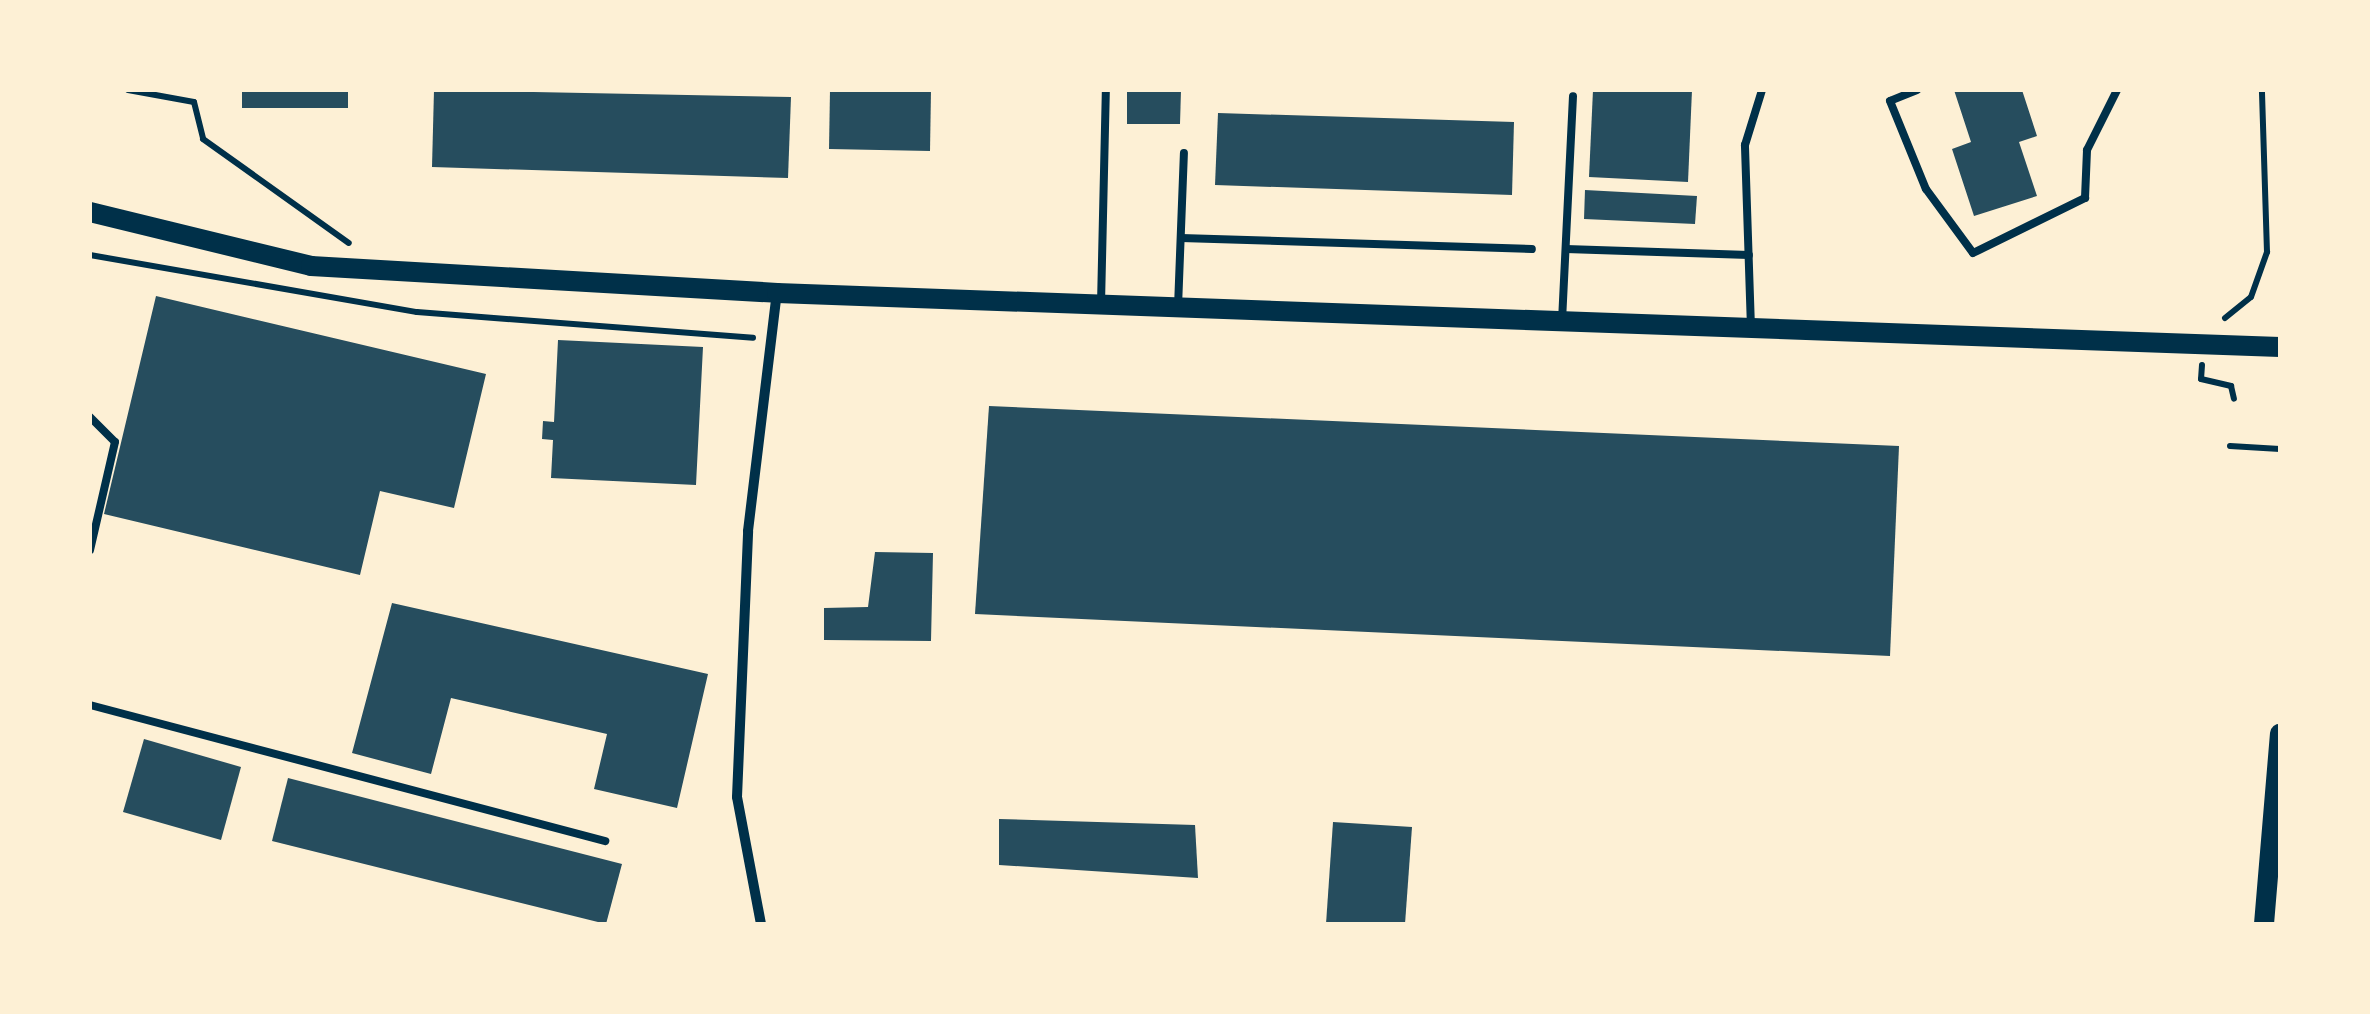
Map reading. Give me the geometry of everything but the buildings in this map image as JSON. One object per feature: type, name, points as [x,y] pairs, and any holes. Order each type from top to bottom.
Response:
[{"type":"main road","points":[[90,212],[311,266],[777,293],[2280,348]]},
{"type":"main road","points":[[2264,924],[2280,734]]},
{"type":"street","points":[[761,924],[737,797],[748,530],[777,293]]},
{"type":"lane","points":[[1101,304],[1106,90]]},
{"type":"lane","points":[[1751,328],[1745,145],[1762,90]]},
{"type":"lane","points":[[1917,90],[1890,102],[1926,189],[1973,253],[2085,198],[2087,150],[2117,90]]},
{"type":"lane","points":[[1562,321],[1573,96]]},
{"type":"lane","points":[[1178,307],[1184,153]]},
{"type":"lane","points":[[1181,238],[1532,249]]},
{"type":"lane","points":[[1566,249],[1749,255]]},
{"type":"lane","points":[[90,417],[115,442],[90,550]]},
{"type":"lane","points":[[90,705],[605,841]]},
{"type":"path","points":[[128,90],[194,102],[203,139],[352,246]]},
{"type":"path","points":[[2234,399],[2231,386],[2202,378],[2203,326],[2251,298],[2267,252],[2262,90]]},
{"type":"path","points":[[90,255],[417,312],[771,340]]},
{"type":"path","points":[[2230,446],[2280,448]]}]
